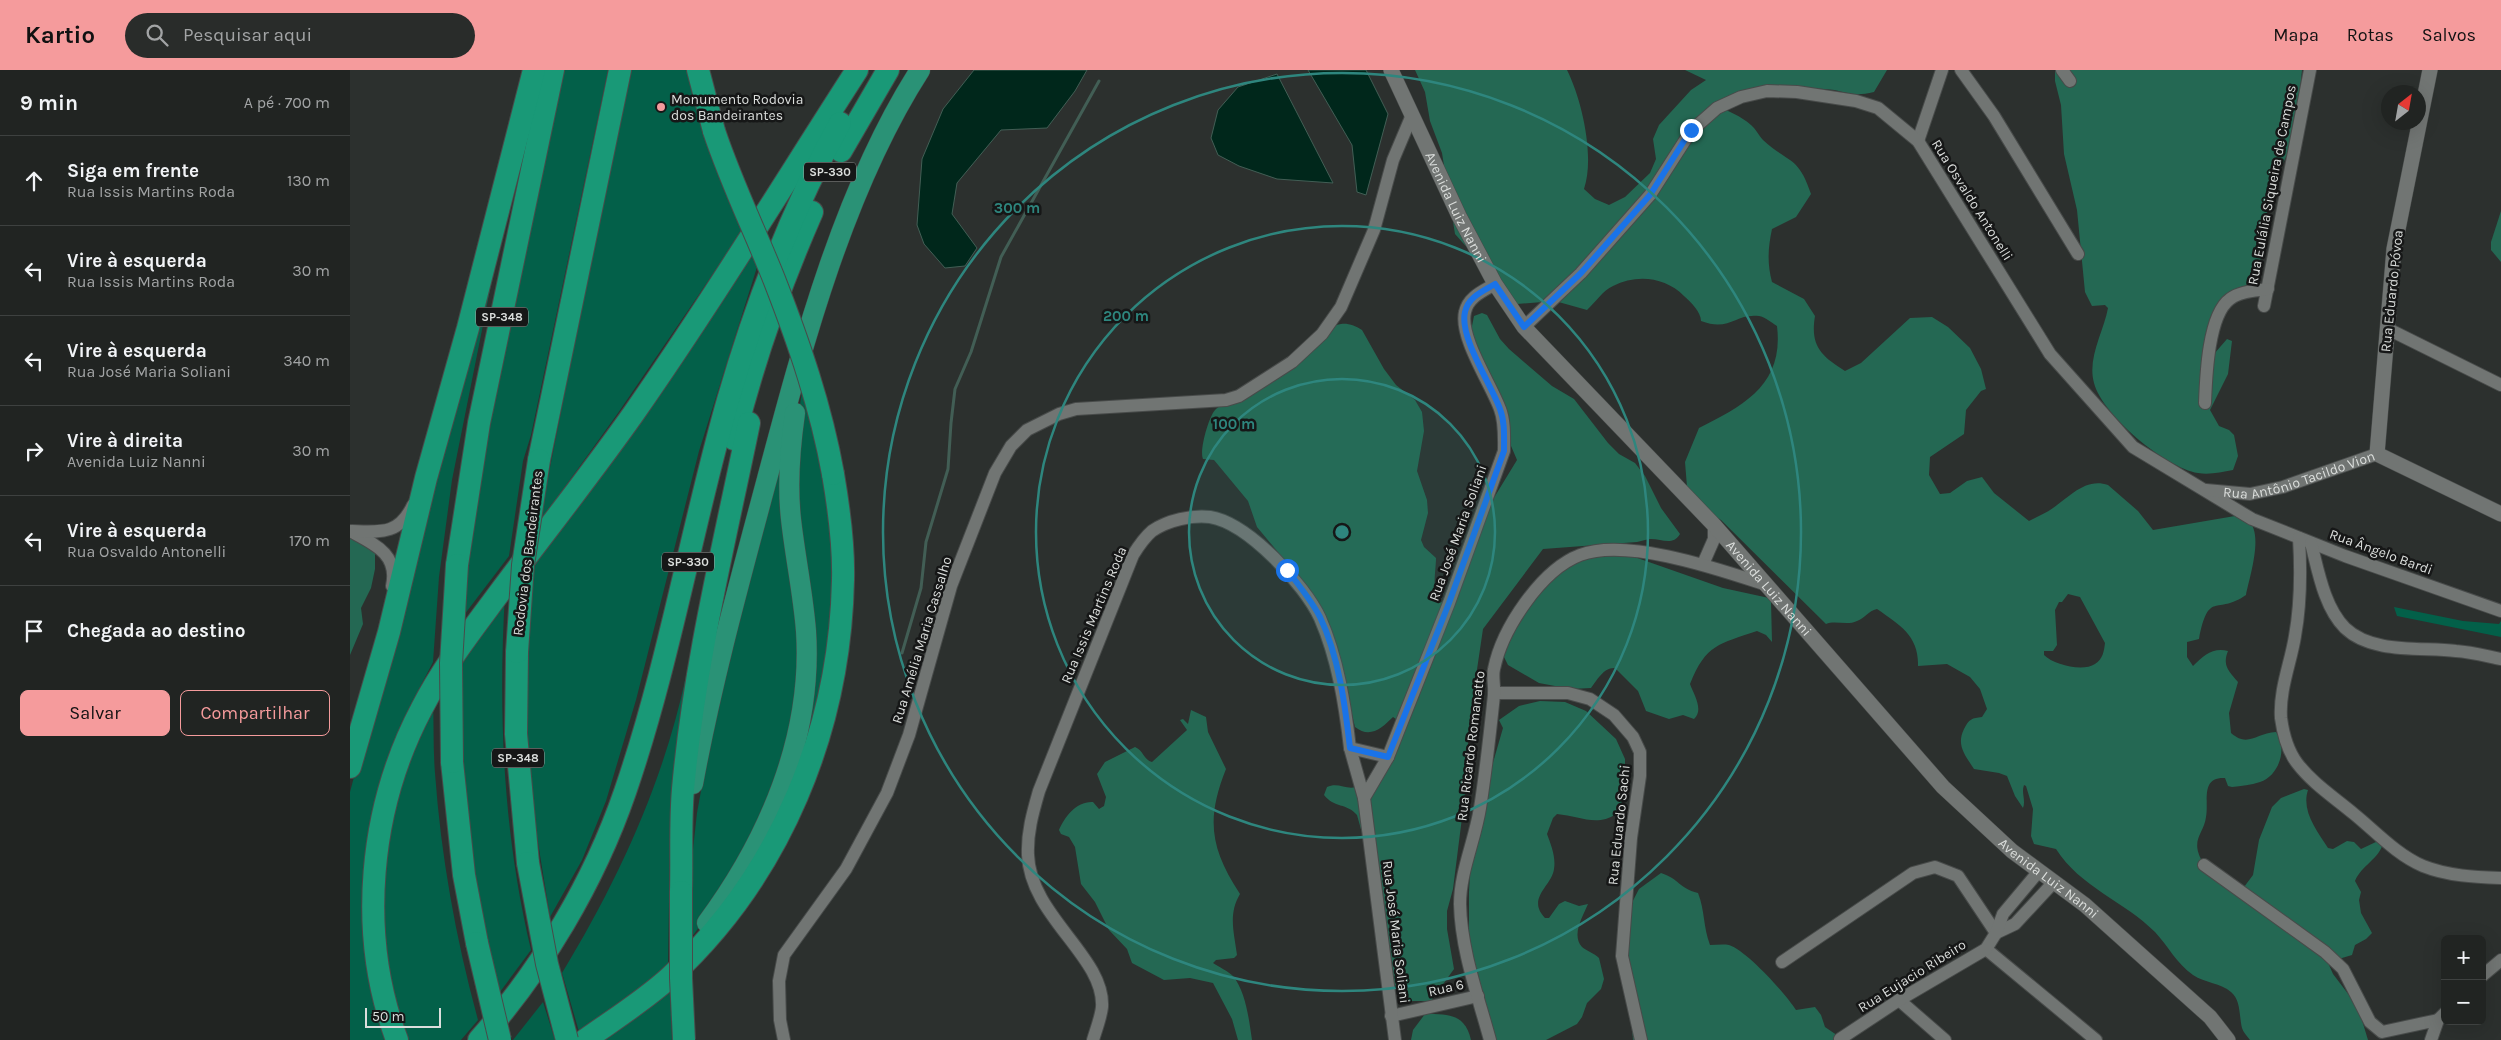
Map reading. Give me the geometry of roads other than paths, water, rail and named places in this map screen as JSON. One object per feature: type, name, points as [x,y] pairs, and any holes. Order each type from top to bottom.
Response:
[{"type":"highway","points":[[350,767],[389,632],[426,478],[468,328],[534,70]]},
{"type":"highway","name":"SP-348","points":[[499,1040],[477,943],[464,874],[452,762],[451,664],[457,565],[480,423],[553,70]]},
{"type":"highway","name":"Rodovia dos Bandeirantes","points":[[567,1040],[547,964],[528,863],[516,734],[517,652],[523,565],[539,460],[620,70]]},
{"type":"highway","points":[[585,1040],[669,978],[696,952],[732,908],[767,857],[800,793],[820,735],[838,648],[843,562],[833,474],[819,406],[774,278],[727,170],[714,131],[698,70]]},
{"type":"highway","points":[[394,1033],[379,969],[374,927],[375,860],[389,790],[420,711],[446,668],[480,619],[638,407],[712,296],[857,70]]},
{"type":"highway","name":"SP-330","points":[[478,1040],[504,1010],[549,946],[585,883],[624,794],[665,656],[728,402],[759,301],[800,199],[870,70]]},
{"type":"highway","name":"SP-330","points":[[499,1040],[537,991],[583,917],[632,813],[665,714],[740,416],[784,279],[839,154],[888,70]]},
{"type":"highway","points":[[681,890],[693,784],[717,665],[788,399],[830,266],[875,152],[920,70]]},
{"type":"highway","points":[[628,1008],[674,965],[715,913],[735,882],[773,811],[794,748],[807,656],[803,596],[791,518],[790,452],[799,386],[830,266]]},
{"type":"highway","points":[[684,1040],[680,978],[680,843],[683,790],[702,653],[750,418],[772,336],[784,279]]},
{"type":"street","name":"Avenida Luiz Nanni","points":[[1391,70],[1459,216],[1495,284],[1524,327],[1714,525],[1944,787],[2012,851],[2085,905],[2202,1011],[2228,1040]]},
{"type":"street","points":[[1918,140],[1942,70]]},
{"type":"street","points":[[1960,70],[1994,116],[2078,254]]},
{"type":"street","points":[[2062,70],[2070,81]]},
{"type":"street","name":"Rua Eulália Siqueira de Campos","points":[[2264,306],[2310,70]]},
{"type":"street","name":"Rua Eduardo Póvoa","points":[[2377,454],[2394,249],[2430,70]]},
{"type":"street","name":"Rua Osvaldo Antonelli","points":[[1524,327],[1581,273],[1650,195],[1691,130],[1717,108],[1741,97],[1768,91],[1797,92],[1856,101],[1878,108],[1918,140],[2050,354],[2133,447],[2204,490]]},
{"type":"street","name":"Rua Amélia Maria Cassalho","points":[[784,1040],[780,1020],[779,981],[784,955],[846,869],[887,793],[909,735],[951,586],[995,473],[1011,446],[1028,430],[1060,414],[1076,409],[1226,400],[1239,396],[1292,362],[1322,334],[1341,307],[1374,230],[1393,160],[1412,115]]},
{"type":"street","name":"Rua José Maria Soliani","points":[[1364,798],[1388,757],[1449,603],[1504,451],[1504,426],[1501,410],[1469,341],[1464,324],[1465,312],[1469,301],[1495,284]]},
{"type":"street","points":[[2205,403],[2208,350],[2221,312],[2229,300],[2238,294],[2268,288]]},
{"type":"street","points":[[2388,329],[2501,385]]},
{"type":"street","name":"Rua Antônio Tacildo Vion","points":[[2204,490],[2250,494],[2283,487],[2377,454],[2501,514]]},
{"type":"street","points":[[350,531],[380,532],[396,527],[406,517],[426,478]]},
{"type":"street","name":"Rua Ângelo Bardi","points":[[2204,490],[2252,519],[2501,611]]},
{"type":"street","points":[[2250,494],[2252,519]]},
{"type":"street","name":"Rua Issis Martins Roda","points":[[1093,1040],[1102,1007],[1099,987],[1092,969],[1044,906],[1033,881],[1028,855],[1030,825],[1039,791],[1132,555],[1151,532],[1168,524],[1191,517],[1212,518],[1236,528],[1256,541],[1287,570],[1306,594],[1327,636],[1342,692],[1350,748]]},
{"type":"street","points":[[1703,564],[1714,539],[1714,525]]},
{"type":"street","points":[[350,531],[383,550],[390,560],[393,582],[387,616],[389,632]]},
{"type":"street","points":[[2305,540],[2332,608],[2345,627],[2364,641],[2386,645],[2457,651],[2501,659]]},
{"type":"street","points":[[2305,540],[2299,606],[2283,688],[2281,717],[2288,746],[2298,764],[2313,780],[2398,850],[2423,866],[2462,877],[2501,878]]},
{"type":"street","name":"Rua Ricardo Romanatto","points":[[1490,1040],[1462,931],[1460,902],[1464,874],[1480,809],[1494,693],[1494,670],[1506,636],[1529,598],[1551,573],[1580,555],[1617,548],[1703,564],[1767,586]]},
{"type":"street","points":[[1724,571],[1738,553]]},
{"type":"street","name":"Rua Eduardo Sachi","points":[[1494,693],[1568,693],[1590,698],[1614,715],[1633,737],[1640,752],[1640,776],[1631,838],[1622,956],[1641,1040]]},
{"type":"street","points":[[1350,748],[1388,757]]},
{"type":"street","name":"Rua José Maria Soliani","points":[[1350,748],[1364,798],[1394,1040]]},
{"type":"street","points":[[2204,866],[2325,952],[2343,969],[2370,1022],[2382,1036],[2441,1017]]},
{"type":"street","points":[[1782,962],[1914,873],[1934,867],[1958,876],[1996,934]]},
{"type":"street","name":"Rua Eujacio Ribeiro","points":[[1840,1040],[1899,1000],[1986,949],[1996,934],[2003,914],[2039,871]]},
{"type":"street","name":"Rua Eujacio Ribeiro","points":[[1996,934],[2015,924],[2054,882]]},
{"type":"street","points":[[1986,949],[2096,1040]]},
{"type":"street","points":[[2486,973],[2501,960]]},
{"type":"street","name":"Rua 6","points":[[1391,1016],[1478,996]]},
{"type":"street","points":[[1899,1000],[1945,1040]]},
{"type":"street","points":[[2431,1040],[2441,1017]]},
{"type":"waterway","points":[[902,653],[921,588],[926,542],[948,469],[955,389],[971,352],[1001,257],[1099,81]]},
{"type":"place","name":"Monumento Rodovia dos Bandeirantes","points":[[661,107]]}]
